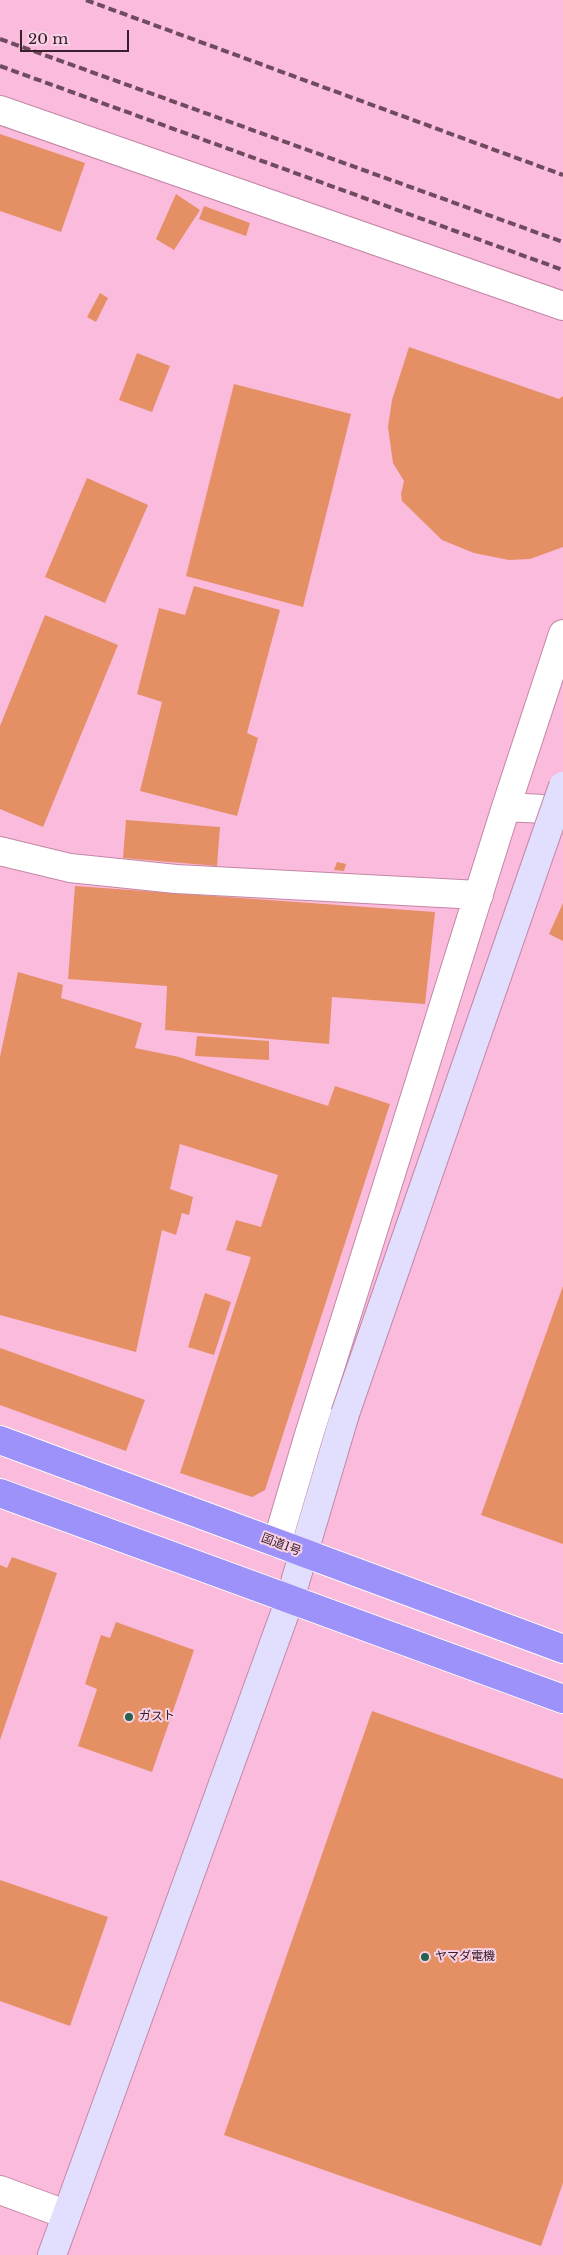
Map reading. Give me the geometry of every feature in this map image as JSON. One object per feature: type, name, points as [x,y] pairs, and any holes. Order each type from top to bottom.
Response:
[{"type":"highway","name":"国道1号","points":[[0,1440],[563,1649]]},
{"type":"highway","points":[[0,1494],[563,1699]]},
{"type":"street","points":[[0,110],[563,306]]},
{"type":"street","points":[[277,1543],[478,895],[563,634]]},
{"type":"street","points":[[52,2255],[65,2214],[290,1599],[305,1554],[344,1414],[563,786]]},
{"type":"street","points":[[506,808],[563,810]]},
{"type":"street","points":[[0,851],[70,868],[176,879],[478,895]]},
{"type":"street","points":[[0,2190],[65,2214]]},
{"type":"building","points":[[0,134],[85,163],[61,232],[0,211]]},
{"type":"building","points":[[176,194],[200,210],[174,250],[156,239]]},
{"type":"building","points":[[204,206],[250,223],[246,236],[199,219]]},
{"type":"building","points":[[100,293],[108,298],[96,322],[87,317]]},
{"type":"building","points":[[409,347],[559,399],[563,396],[563,547],[530,559],[509,560],[474,553],[442,540],[402,501],[401,494],[404,481],[393,463],[388,427],[392,400]]},
{"type":"building","points":[[137,353],[170,366],[152,412],[119,400]]},
{"type":"building","points":[[234,384],[351,414],[303,607],[186,576]]},
{"type":"building","points":[[87,478],[148,505],[105,603],[45,577]]},
{"type":"building","points":[[194,586],[280,610],[247,733],[258,738],[237,816],[140,791],[162,702],[137,694],[159,608],[185,615]]},
{"type":"building","points":[[45,615],[118,645],[43,827],[0,809],[0,726]]},
{"type":"building","points":[[126,820],[220,827],[217,866],[123,858]]},
{"type":"building","points":[[337,862],[346,864],[344,871],[334,870]]},
{"type":"building","points":[[75,886],[435,912],[425,1004],[332,997],[329,1044],[165,1030],[167,986],[68,979]]},
{"type":"building","points":[[563,903],[563,941],[549,934]]},
{"type":"building","points":[[18,972],[63,985],[61,998],[142,1023],[135,1048],[179,1057],[328,1106],[335,1086],[390,1104],[265,1490],[252,1497],[180,1473],[251,1257],[226,1250],[236,1220],[261,1227],[278,1175],[180,1144],[170,1189],[193,1197],[189,1215],[182,1213],[176,1235],[162,1230],[136,1352],[0,1315],[0,1057]]},
{"type":"building","points":[[197,1036],[269,1041],[269,1060],[195,1056]]},
{"type":"building","points":[[563,1286],[563,1544],[481,1515]]},
{"type":"building","points":[[205,1293],[231,1302],[214,1355],[188,1347]]},
{"type":"building","points":[[0,1348],[145,1400],[126,1451],[0,1405]]},
{"type":"building","points":[[12,1557],[57,1573],[0,1740],[0,1565],[7,1568]]},
{"type":"building","name":"ガスト","points":[[116,1622],[194,1650],[152,1772],[78,1746],[97,1689],[85,1684],[101,1635],[110,1638]]},
{"type":"building","name":"ヤマダ電機","points":[[372,1711],[563,1779],[563,2183],[541,2246],[224,2135]]},
{"type":"building","points":[[0,1880],[108,1917],[70,2026],[0,2001]]},
{"type":"railway","points":[[86,0],[563,175]]},
{"type":"railway","points":[[0,39],[563,242]]},
{"type":"railway","points":[[0,66],[563,270]]},
{"type":"place","name":"ガスト","points":[[129,1717]]},
{"type":"place","name":"ヤマダ電機","points":[[425,1957]]}]
